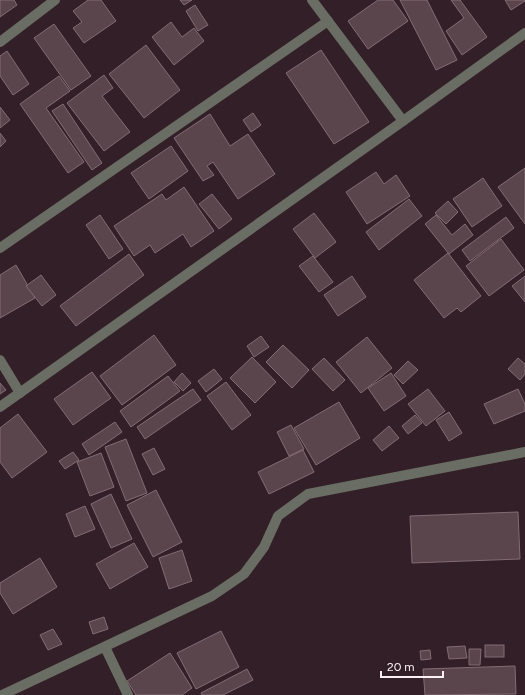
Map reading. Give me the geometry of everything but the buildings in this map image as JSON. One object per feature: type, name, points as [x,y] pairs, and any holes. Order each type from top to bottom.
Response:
[{"type":"street","points":[[0,42],[55,0]]},
{"type":"street","points":[[312,0],[403,121]]},
{"type":"street","points":[[0,248],[328,21]]},
{"type":"street","points":[[0,407],[525,33]]},
{"type":"street","points":[[0,360],[20,393]]},
{"type":"street","points":[[2,695],[212,596],[244,574],[264,547],[278,516],[308,494],[525,452]]},
{"type":"street","points":[[105,647],[128,695]]}]
